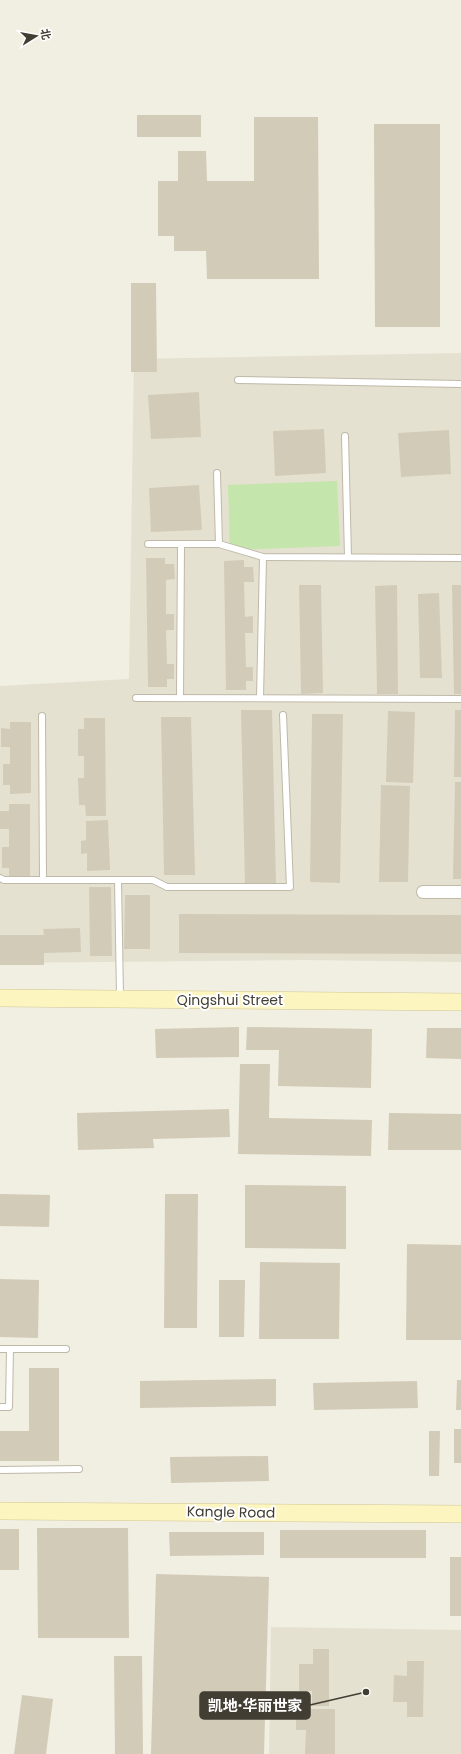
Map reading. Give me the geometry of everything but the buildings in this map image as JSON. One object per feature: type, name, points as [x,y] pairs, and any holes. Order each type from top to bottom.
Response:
[{"type":"street","points":[[423,892],[461,892]]},
{"type":"street","name":"Qingshui Street","points":[[0,998],[461,1002]]},
{"type":"street","name":"Kangle Road","points":[[0,1511],[461,1514]]},
{"type":"lane","points":[[238,380],[461,384]]},
{"type":"lane","points":[[345,436],[348,557]]},
{"type":"lane","points":[[217,473],[219,544]]},
{"type":"lane","points":[[148,544],[219,544],[263,557],[461,558]]},
{"type":"lane","points":[[180,698],[181,544]]},
{"type":"lane","points":[[260,698],[263,557]]},
{"type":"lane","points":[[136,698],[461,699]]},
{"type":"lane","points":[[0,878],[4,880],[154,880],[167,887],[290,887],[283,715]]},
{"type":"lane","points":[[42,716],[43,880]]},
{"type":"lane","points":[[118,880],[120,999]]},
{"type":"lane","points":[[0,1349],[66,1349]]},
{"type":"lane","points":[[0,1407],[9,1407],[10,1349]]},
{"type":"lane","points":[[0,1470],[79,1469]]},
{"type":"shaded area","points":[[461,353],[461,962],[305,960],[0,963],[0,686],[129,679],[134,359]]},
{"type":"shaded area","points":[[271,1627],[461,1630],[461,1754],[269,1754]]},
{"type":"green space","points":[[337,481],[340,546],[230,550],[228,485]]},
{"type":"place","name":"凯地·华丽世家","points":[[366,1692]]}]
